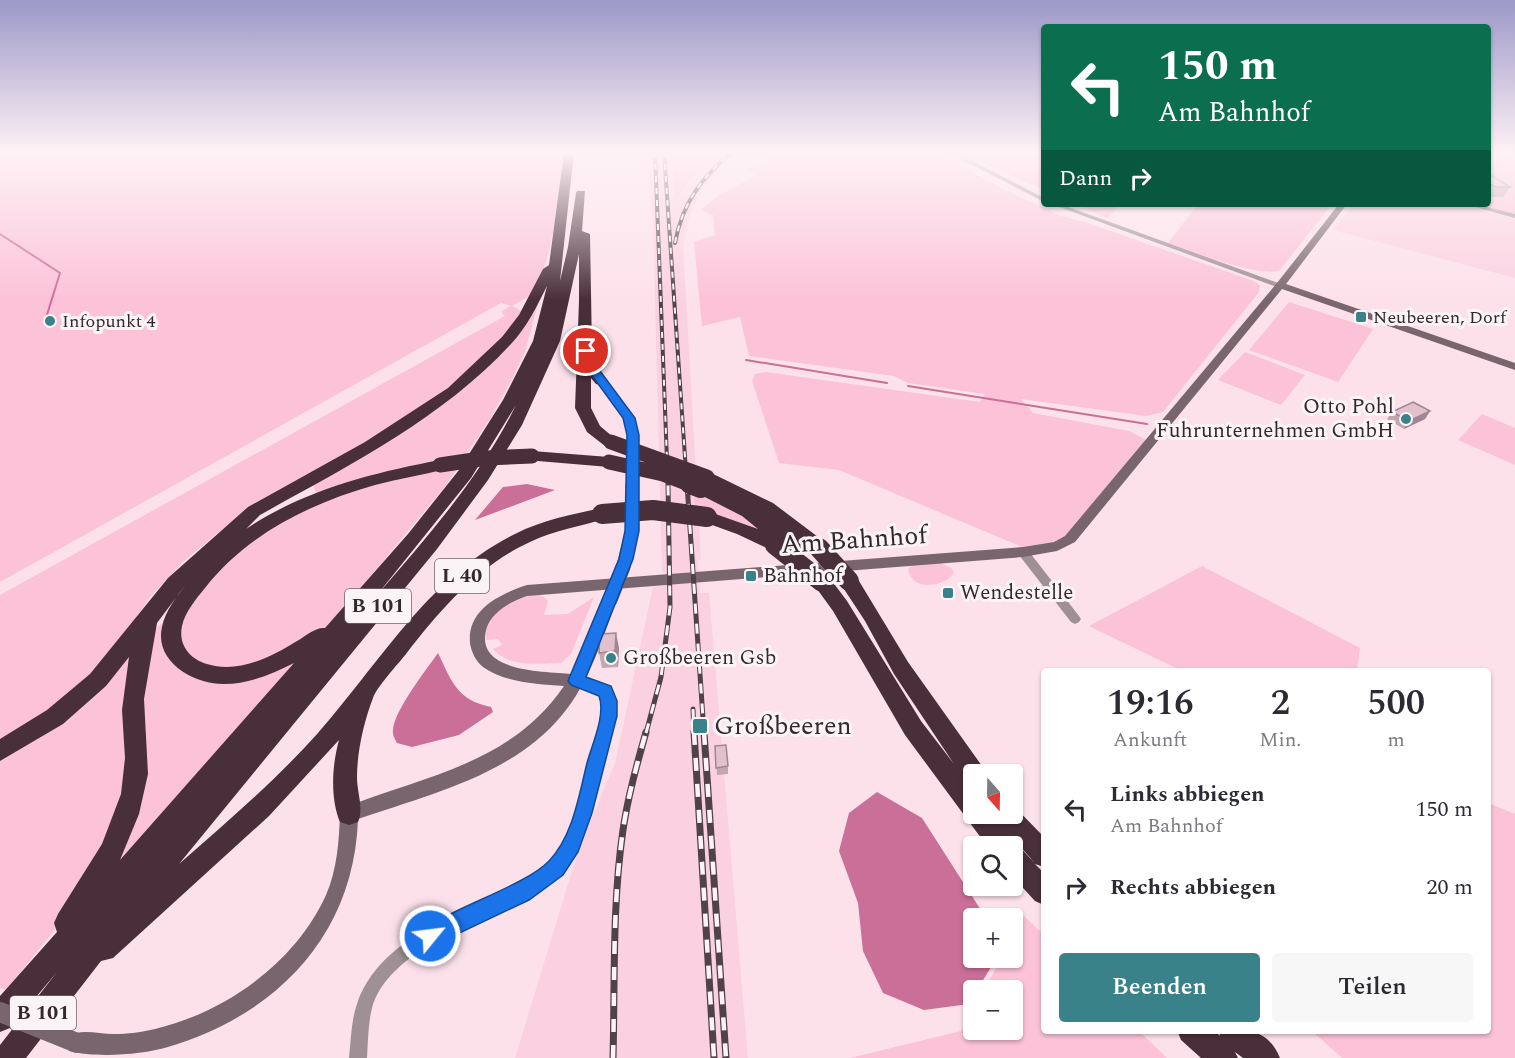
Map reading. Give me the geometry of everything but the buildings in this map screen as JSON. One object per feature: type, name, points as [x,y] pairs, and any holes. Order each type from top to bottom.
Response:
[{"type":"highway","name":"B 101","points":[[0,1018],[26,985],[414,539],[465,474],[511,400],[540,341],[553,287],[564,201]]},
{"type":"highway","name":"B 101","points":[[8,1058],[78,968],[431,544],[482,476],[514,425],[554,342],[574,247],[580,201]]},
{"type":"highway","name":"B 101","points":[[582,201],[586,351]]},
{"type":"highway","points":[[0,751],[30,734],[78,700],[111,665],[175,583],[254,511],[371,446],[453,391],[507,340],[525,316],[538,295],[559,246]]},
{"type":"highway","points":[[586,351],[591,367],[601,381]]},
{"type":"highway","points":[[586,351],[583,364],[584,412],[610,452],[663,474],[733,488],[767,507],[819,548],[849,581],[901,668],[967,764]]},
{"type":"highway","points":[[229,535],[298,497],[331,483],[400,463],[487,458],[535,452],[610,452],[651,458],[704,483],[748,512],[784,545]]},
{"type":"highway","points":[[348,616],[286,658],[258,670],[227,675],[196,670],[179,659],[172,646],[171,628],[194,586],[244,539],[273,520],[333,493],[443,460]]},
{"type":"highway","name":"L 40","points":[[349,814],[345,779],[348,749],[361,709],[362,696],[424,614],[466,572],[498,551],[532,533],[602,514],[653,510],[707,517],[784,545],[822,582],[840,606],[913,728],[963,794]]},
{"type":"highway","points":[[26,985],[94,884],[115,844],[131,801],[137,764],[133,712],[136,665],[150,617]]},
{"type":"highway","points":[[78,968],[144,916],[189,872],[261,811],[362,696]]},
{"type":"highway","points":[[985,824],[995,836]]},
{"type":"highway","points":[[1016,824],[1041,852]]},
{"type":"highway","points":[[1023,868],[1041,889]]},
{"type":"highway","points":[[1196,1034],[1223,1058]]},
{"type":"highway","points":[[1237,1034],[1265,1058]]},
{"type":"main road","name":"Am Bahnhof","points":[[576,681],[510,673],[488,662],[479,649],[477,637],[481,622],[492,608],[507,597],[555,587],[1023,552],[1057,546],[1070,539],[1280,285],[1341,207]]},
{"type":"main road","points":[[1280,285],[1515,367]]},
{"type":"main road","points":[[349,814],[454,776],[512,750],[551,718],[576,681],[623,567],[632,531],[633,435],[629,418],[601,381]]},
{"type":"main road","name":"L 40","points":[[0,1012],[77,1043],[111,1053],[184,1036],[234,1011],[275,979],[310,940],[332,903],[347,855],[349,814]]},
{"type":"street","points":[[1062,207],[1280,285]]},
{"type":"street","points":[[1479,207],[1515,216]]},
{"type":"street","points":[[1023,552],[1075,619]]},
{"type":"street","name":"Am Bahnhof","points":[[358,1058],[364,1005],[373,986],[386,969],[414,946],[446,927],[522,893],[556,868],[571,845],[583,813],[608,716],[609,701],[605,691],[576,681]]},
{"type":"shaded area","points":[[0,201],[557,201],[549,250],[537,285],[528,296],[512,306],[523,312],[507,335],[472,370],[432,403],[221,530],[183,562],[151,596],[95,677],[0,744],[0,595],[505,316],[501,312],[511,306],[501,303],[0,582]]},
{"type":"shaded area","points":[[651,201],[696,201],[688,220],[683,246],[701,559],[698,560],[700,593],[709,593],[748,1058],[515,1058],[579,848],[615,763],[653,587],[665,586],[665,572],[662,572]]},
{"type":"shaded area","points":[[711,201],[1030,201],[1061,216],[1085,222],[1254,281],[1260,286],[1259,292],[1163,412],[1146,416],[1021,399],[1033,413],[1129,431],[1146,440],[1068,535],[1053,542],[1022,547],[839,470],[779,463],[752,381],[755,374],[766,372],[980,402],[985,394],[908,383],[894,376],[749,356],[740,317],[702,326],[694,242],[715,235],[713,215],[701,210]]},
{"type":"shaded area","points":[[1491,201],[1515,201],[1515,214],[1486,207],[1491,207]]},
{"type":"shaded area","points":[[1082,207],[1118,207],[1107,218]]},
{"type":"shaded area","points":[[1196,207],[1330,207],[1279,271],[1267,272],[1239,267],[1168,243]]},
{"type":"shaded area","points":[[1352,207],[1473,207],[1515,217],[1515,278],[1333,230]]},
{"type":"shaded area","points":[[539,300],[525,352],[512,379],[490,419],[447,484],[370,577],[120,861],[62,921],[6,990],[0,988],[0,758],[161,624],[188,606],[222,562],[266,530],[320,501],[312,483],[437,406]]},
{"type":"shaded area","points":[[1289,302],[1373,329],[1338,382],[1249,350]]},
{"type":"shaded area","points":[[1245,352],[1305,375],[1281,405],[1218,380]]},
{"type":"shaded area","points":[[1482,414],[1515,428],[1515,465],[1458,440]]},
{"type":"shaded area","points":[[527,484],[555,490],[475,520],[503,487]]},
{"type":"shaded area","points":[[694,491],[746,516],[766,534],[747,525],[695,508]]},
{"type":"shaded area","points":[[940,563],[954,572],[941,583],[927,585],[916,582],[908,569],[913,565]]},
{"type":"shaded area","points":[[1202,566],[1360,648],[1357,668],[1176,668],[1089,626]]},
{"type":"shaded area","points":[[534,594],[543,596],[548,601],[544,615],[568,614],[594,597],[571,654],[561,663],[515,662],[499,655],[493,649],[502,645],[498,639],[486,640],[486,631],[494,615],[517,600]]},
{"type":"shaded area","points":[[438,653],[457,688],[470,700],[491,707],[493,712],[459,735],[412,747],[397,743],[393,732],[399,712]]},
{"type":"shaded area","points":[[877,792],[922,818],[963,882],[963,896],[972,896],[980,908],[963,908],[963,968],[991,968],[983,980],[963,980],[963,1005],[924,1010],[883,993],[863,951],[858,903],[839,851],[849,813]]},
{"type":"shaded area","points":[[1491,804],[1515,814],[1515,1058],[1342,1058],[1315,1034],[1491,1034]]},
{"type":"shaded area","points":[[1024,916],[1041,932],[1041,1034],[1142,1034],[1167,1058],[850,1058],[961,1031],[963,1027],[963,1040],[1023,1040],[1023,980],[989,980],[996,968],[1023,968]]},
{"type":"waterway","points":[[0,234],[60,273],[46,318]]},
{"type":"waterway","points":[[746,360],[887,383]]},
{"type":"waterway","points":[[908,386],[1147,424]]},
{"type":"railway","points":[[657,201],[668,486]]},
{"type":"railway","points":[[667,201],[687,486]]},
{"type":"railway","points":[[675,243],[689,201]]},
{"type":"railway","points":[[646,733],[661,677],[670,607],[668,484]]},
{"type":"railway","points":[[687,484],[704,733]]},
{"type":"railway","points":[[693,709],[694,733]]},
{"type":"railway","points":[[613,1058],[619,858],[627,805],[646,732]]},
{"type":"railway","points":[[694,732],[714,1058]]},
{"type":"railway","points":[[704,732],[726,1058]]},
{"type":"place","name":"Neubeeren, Dorf","points":[[1361,317]]},
{"type":"place","name":"Infopunkt 4","points":[[50,321]]},
{"type":"place","name":"Otto Pohl Fuhrunternehmen GmbH","points":[[1406,419]]},
{"type":"place","name":"Bahnhof","points":[[751,576]]},
{"type":"place","name":"Wendestelle","points":[[948,593]]},
{"type":"place","name":"Großbeeren Gsb","points":[[611,658]]},
{"type":"place","name":"Großbeeren","points":[[700,726]]},
{"type":"route","points":[[430,936],[522,893],[556,868],[571,845],[583,813],[608,716],[609,701],[605,691],[576,681],[626,559],[632,531],[633,486],[631,423],[591,367],[586,351]]}]
